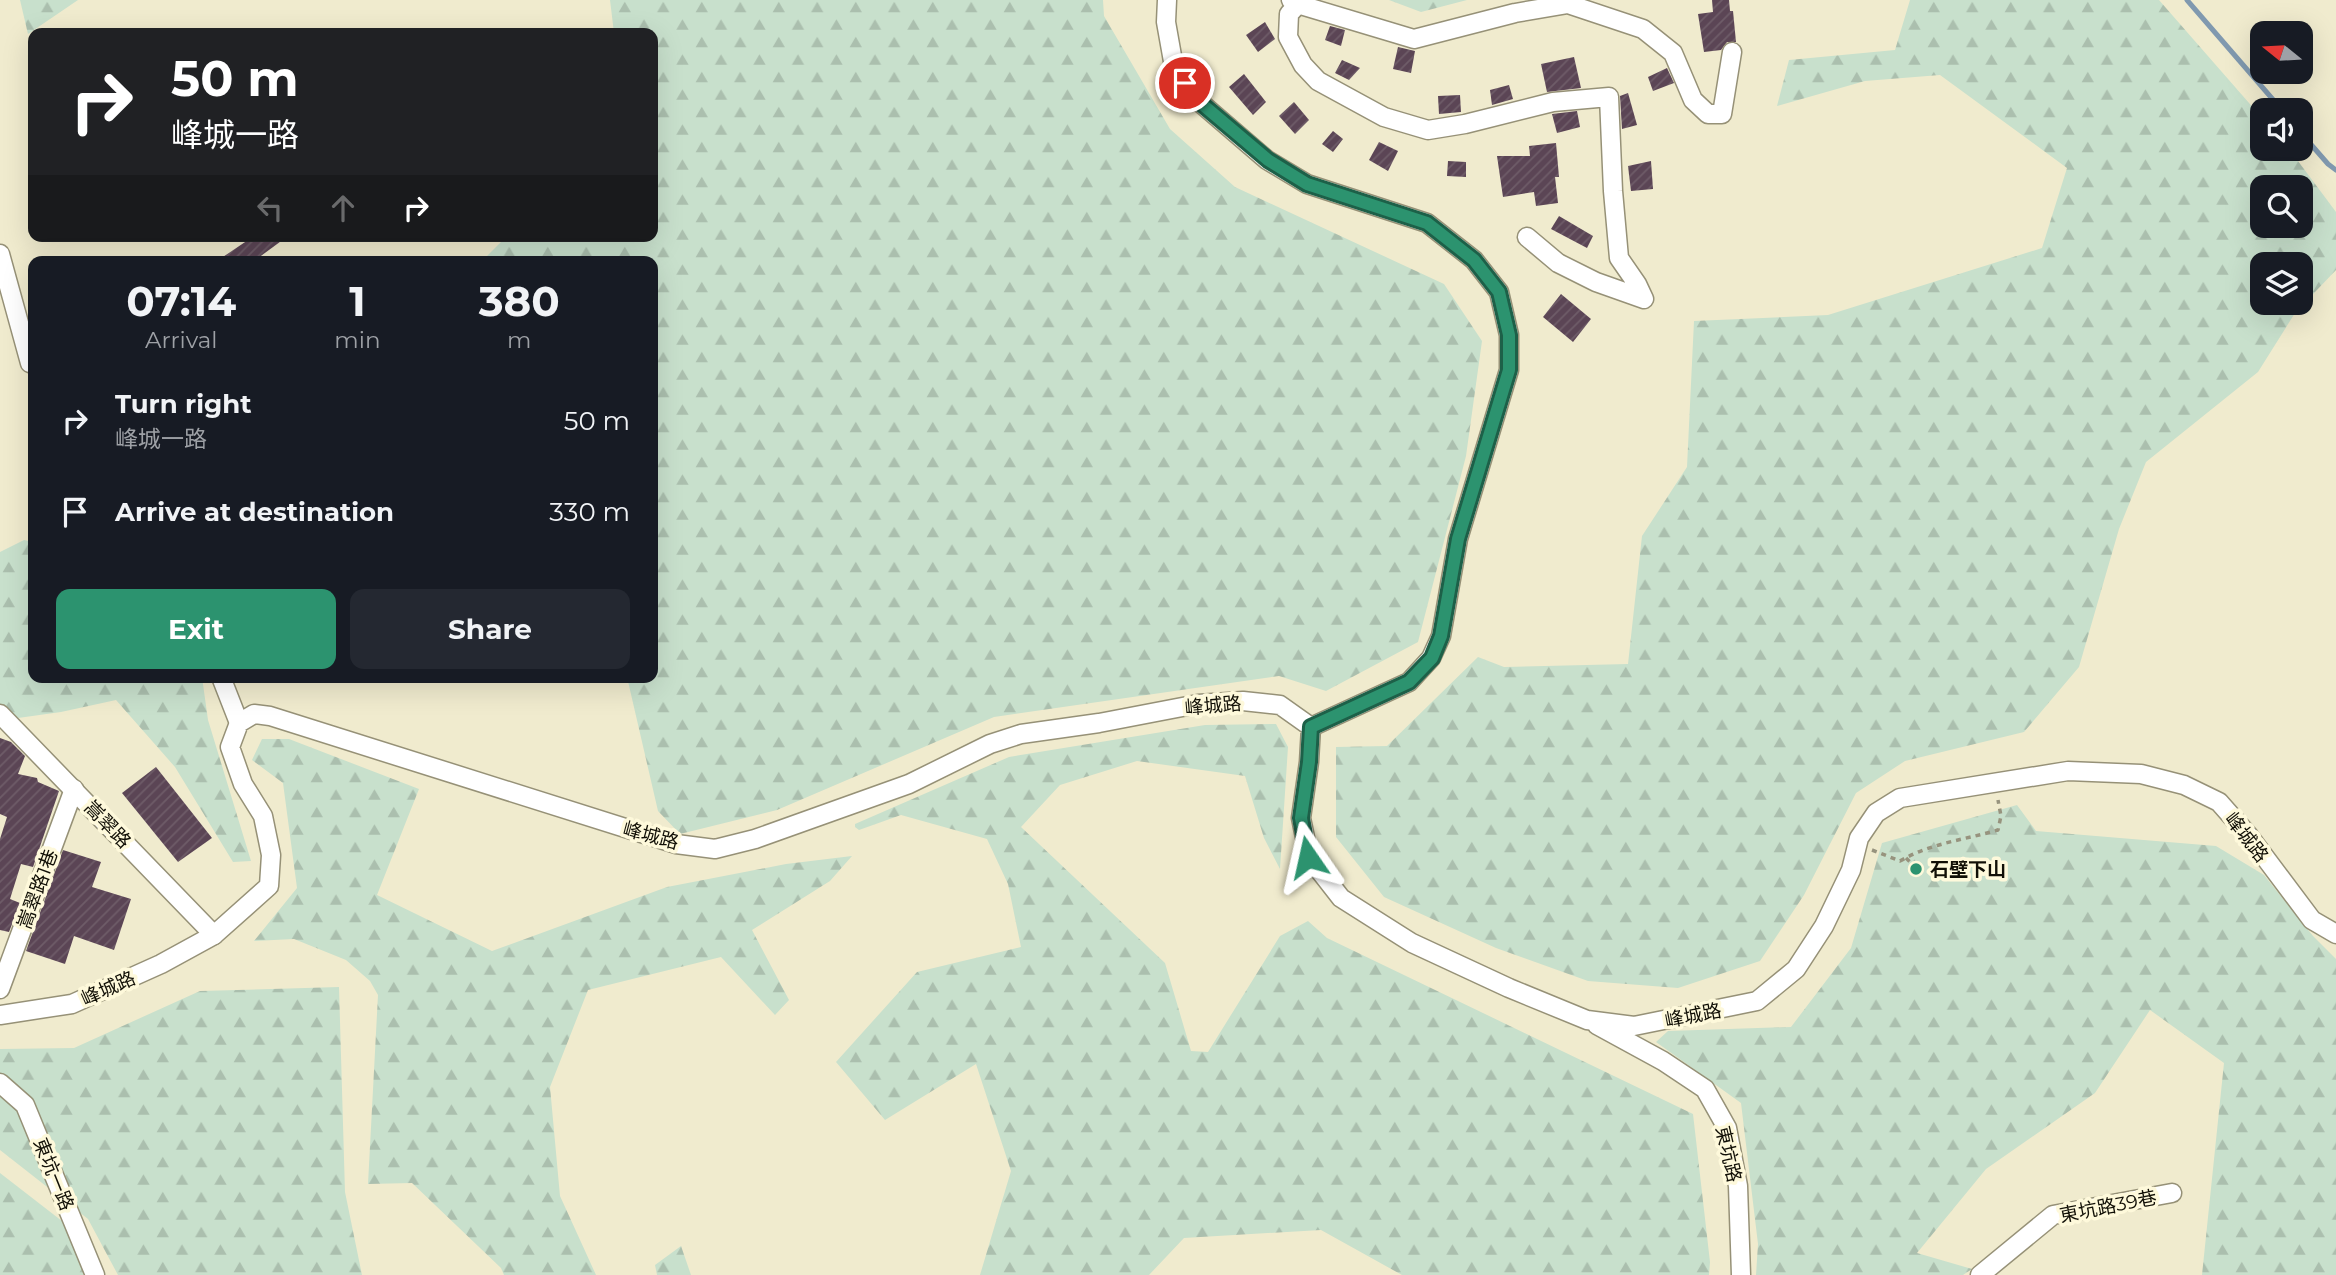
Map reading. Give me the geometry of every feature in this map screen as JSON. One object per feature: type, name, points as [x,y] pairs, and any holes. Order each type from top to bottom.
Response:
[{"type":"street","points":[[1167,0],[1167,22],[1174,67],[1196,99],[1268,160],[1307,184],[1427,223],[1474,260],[1499,292],[1509,335],[1509,370],[1458,539],[1441,636],[1432,658],[1409,682],[1311,727]]},
{"type":"street","points":[[1527,237],[1558,263],[1596,282],[1644,299],[1619,258],[1609,97],[1553,102],[1465,124],[1428,130],[1384,117],[1318,81],[1303,65],[1288,37],[1289,14],[1297,1],[1414,39],[1515,13],[1568,4],[1643,29],[1673,53],[1693,100],[1708,114],[1722,114],[1732,52]]},
{"type":"street","points":[[0,254],[28,356]]},
{"type":"street","points":[[223,683],[239,723]]},
{"type":"street","name":"峰城路","points":[[0,1015],[72,1004],[161,964],[214,935],[269,886],[271,855],[263,816],[243,784],[230,747],[239,723],[254,714],[270,716],[676,844],[715,849],[755,839],[909,784],[990,744],[1021,734],[1099,723],[1198,704],[1243,701],[1280,705],[1311,727],[1301,818],[1308,857],[1341,898],[1412,943],[1509,988],[1587,1020],[1634,1026],[1757,1001],[1796,969],[1824,926],[1851,870],[1858,838],[1876,813],[1900,798],[2068,771],[2141,774],[2184,785],[2219,802],[2249,836],[2312,920],[2336,934]]},
{"type":"street","name":"嵩翠路","points":[[0,714],[214,935]]},
{"type":"street","name":"嵩翠路1巷","points":[[0,989],[74,789]]},
{"type":"street","name":"東坑路","points":[[1587,1020],[1663,1061],[1705,1089],[1727,1128],[1738,1186],[1741,1275]]},
{"type":"street","name":"東坑一路","points":[[0,1083],[25,1105],[95,1275]]},
{"type":"street","name":"東坑路39巷","points":[[1980,1275],[2053,1215],[2172,1193]]},
{"type":"path","points":[[1858,838],[1866,847],[1900,861],[1945,842],[1998,830],[2001,816],[1997,795],[1989,783]]},
{"type":"path","points":[[1906,858],[1916,868]]},
{"type":"green space","points":[[20,0],[78,0],[37,28],[28,28],[28,34]]},
{"type":"green space","points":[[610,0],[1103,0],[1104,16],[1170,129],[1235,187],[1444,284],[1482,341],[1466,456],[1418,642],[1326,691],[1279,676],[994,717],[777,810],[680,834],[658,811],[628,683],[658,683],[658,256],[487,256],[501,242],[658,242],[658,28],[613,28]]},
{"type":"green space","points":[[1389,0],[1467,0],[1421,12]]},
{"type":"green space","points":[[1910,0],[2159,0],[2250,104],[2250,161],[2298,161],[2308,175],[2250,175],[2250,238],[2313,238],[2313,181],[2336,212],[2336,270],[2313,294],[2313,252],[2250,252],[2250,315],[2294,315],[2258,372],[2146,462],[2119,529],[2079,667],[2024,732],[1905,761],[1856,793],[1804,895],[1760,961],[1678,988],[1588,981],[1496,948],[1384,897],[1336,837],[1336,747],[1387,746],[1478,657],[1504,667],[1628,664],[1642,536],[1687,467],[1694,321],[1828,315],[2042,248],[2067,168],[1940,75],[1865,81],[1777,106],[1789,60],[1895,50]]},
{"type":"green space","points":[[24,540],[28,541],[28,683],[203,683],[208,720],[251,861],[233,862],[175,767],[116,700],[18,718],[0,710],[0,552]]},
{"type":"green space","points":[[1276,724],[1288,747],[1280,869],[1264,838],[1245,776],[1137,761],[1060,785],[1021,827],[1165,963],[1191,1051],[1208,1052],[1280,936],[1308,921],[1327,938],[1693,1114],[1710,1262],[1709,1275],[1402,1275],[1321,1230],[1184,1238],[1149,1275],[980,1275],[1011,1171],[976,1064],[885,1120],[836,1062],[917,972],[1021,947],[1008,884],[987,839],[901,815],[859,830],[855,824],[1009,757],[1205,725]]},
{"type":"green space","points":[[262,739],[289,739],[419,789],[377,895],[492,951],[667,887],[786,864],[852,856],[830,881],[752,930],[789,1000],[775,1015],[721,957],[588,990],[550,1087],[560,1196],[596,1275],[504,1275],[501,1268],[412,1183],[368,1184],[378,995],[370,981],[346,960],[294,939],[254,941],[297,888],[283,783],[252,760]]},
{"type":"green space","points":[[2017,805],[2036,831],[2216,846],[2264,875],[2313,936],[2336,959],[2336,1275],[2202,1275],[2224,1063],[2150,1010],[2095,1093],[1986,1169],[1917,1253],[1972,1269],[1963,1275],[1756,1275],[1758,1244],[1741,1103],[1656,1042],[1668,1031],[1791,1027],[1851,948],[1882,843]]},
{"type":"green space","points":[[339,987],[345,1192],[362,1275],[118,1275],[88,1219],[0,1150],[0,1049],[74,1048],[200,991]]},
{"type":"green space","points":[[0,1173],[71,1228],[84,1275],[0,1275]]},
{"type":"green space","points":[[681,1246],[691,1275],[657,1275],[655,1265]]},
{"type":"building","points":[[1712,0],[1729,0],[1730,11],[1733,11],[1736,42],[1727,42],[1721,50],[1704,52],[1698,14],[1713,12]]},
{"type":"building","points":[[1265,22],[1275,39],[1258,52],[1246,35]]},
{"type":"building","points":[[1330,26],[1345,30],[1341,46],[1325,40]]},
{"type":"building","points":[[1398,47],[1415,51],[1411,73],[1393,69]]},
{"type":"building","points":[[1574,57],[1581,88],[1547,92],[1541,64]]},
{"type":"building","points":[[1342,60],[1360,68],[1349,80],[1335,73]]},
{"type":"building","points":[[1667,68],[1674,83],[1653,91],[1648,77]]},
{"type":"building","points":[[1244,74],[1266,102],[1253,115],[1229,87]]},
{"type":"building","points":[[1509,85],[1513,99],[1492,105],[1490,90]]},
{"type":"building","points":[[1628,93],[1637,125],[1622,129],[1620,96]]},
{"type":"building","points":[[1460,95],[1461,112],[1439,114],[1438,96]]},
{"type":"building","points":[[1294,102],[1309,120],[1295,134],[1279,116]]},
{"type":"building","points":[[1577,111],[1580,127],[1557,133],[1552,114]]},
{"type":"building","points":[[1333,131],[1343,139],[1333,152],[1322,144]]},
{"type":"building","points":[[1379,142],[1398,151],[1388,171],[1369,160]]},
{"type":"building","points":[[1556,143],[1559,177],[1555,177],[1558,203],[1536,206],[1534,192],[1503,197],[1497,156],[1530,156],[1529,146]]},
{"type":"building","points":[[1448,161],[1466,162],[1466,177],[1447,176]]},
{"type":"building","points":[[1651,161],[1653,189],[1631,191],[1628,166]]},
{"type":"building","points":[[1559,216],[1593,236],[1587,248],[1551,229]]},
{"type":"building","points":[[245,242],[280,242],[261,256],[224,256]]},
{"type":"building","points":[[1561,294],[1591,319],[1573,342],[1543,317]]},
{"type":"building","points":[[0,738],[11,742],[25,756],[18,774],[37,778],[38,782],[59,791],[33,867],[21,864],[10,899],[20,903],[9,932],[0,930],[0,839],[7,817],[0,814]]},
{"type":"building","points":[[156,767],[212,838],[178,862],[122,793]]},
{"type":"building","points":[[63,850],[101,862],[92,887],[131,899],[114,950],[74,936],[65,964],[26,951]]},
{"type":"waterway","points":[[2187,0],[2272,98]]},
{"type":"waterway","points":[[2313,147],[2336,170]]},
{"type":"place","name":"石壁下山","points":[[1916,869]]},
{"type":"route","points":[[1185,83],[1196,99],[1268,160],[1307,184],[1427,223],[1474,260],[1499,292],[1509,335],[1509,370],[1458,539],[1441,636],[1432,658],[1409,682],[1311,727],[1301,818],[1308,857]]}]
